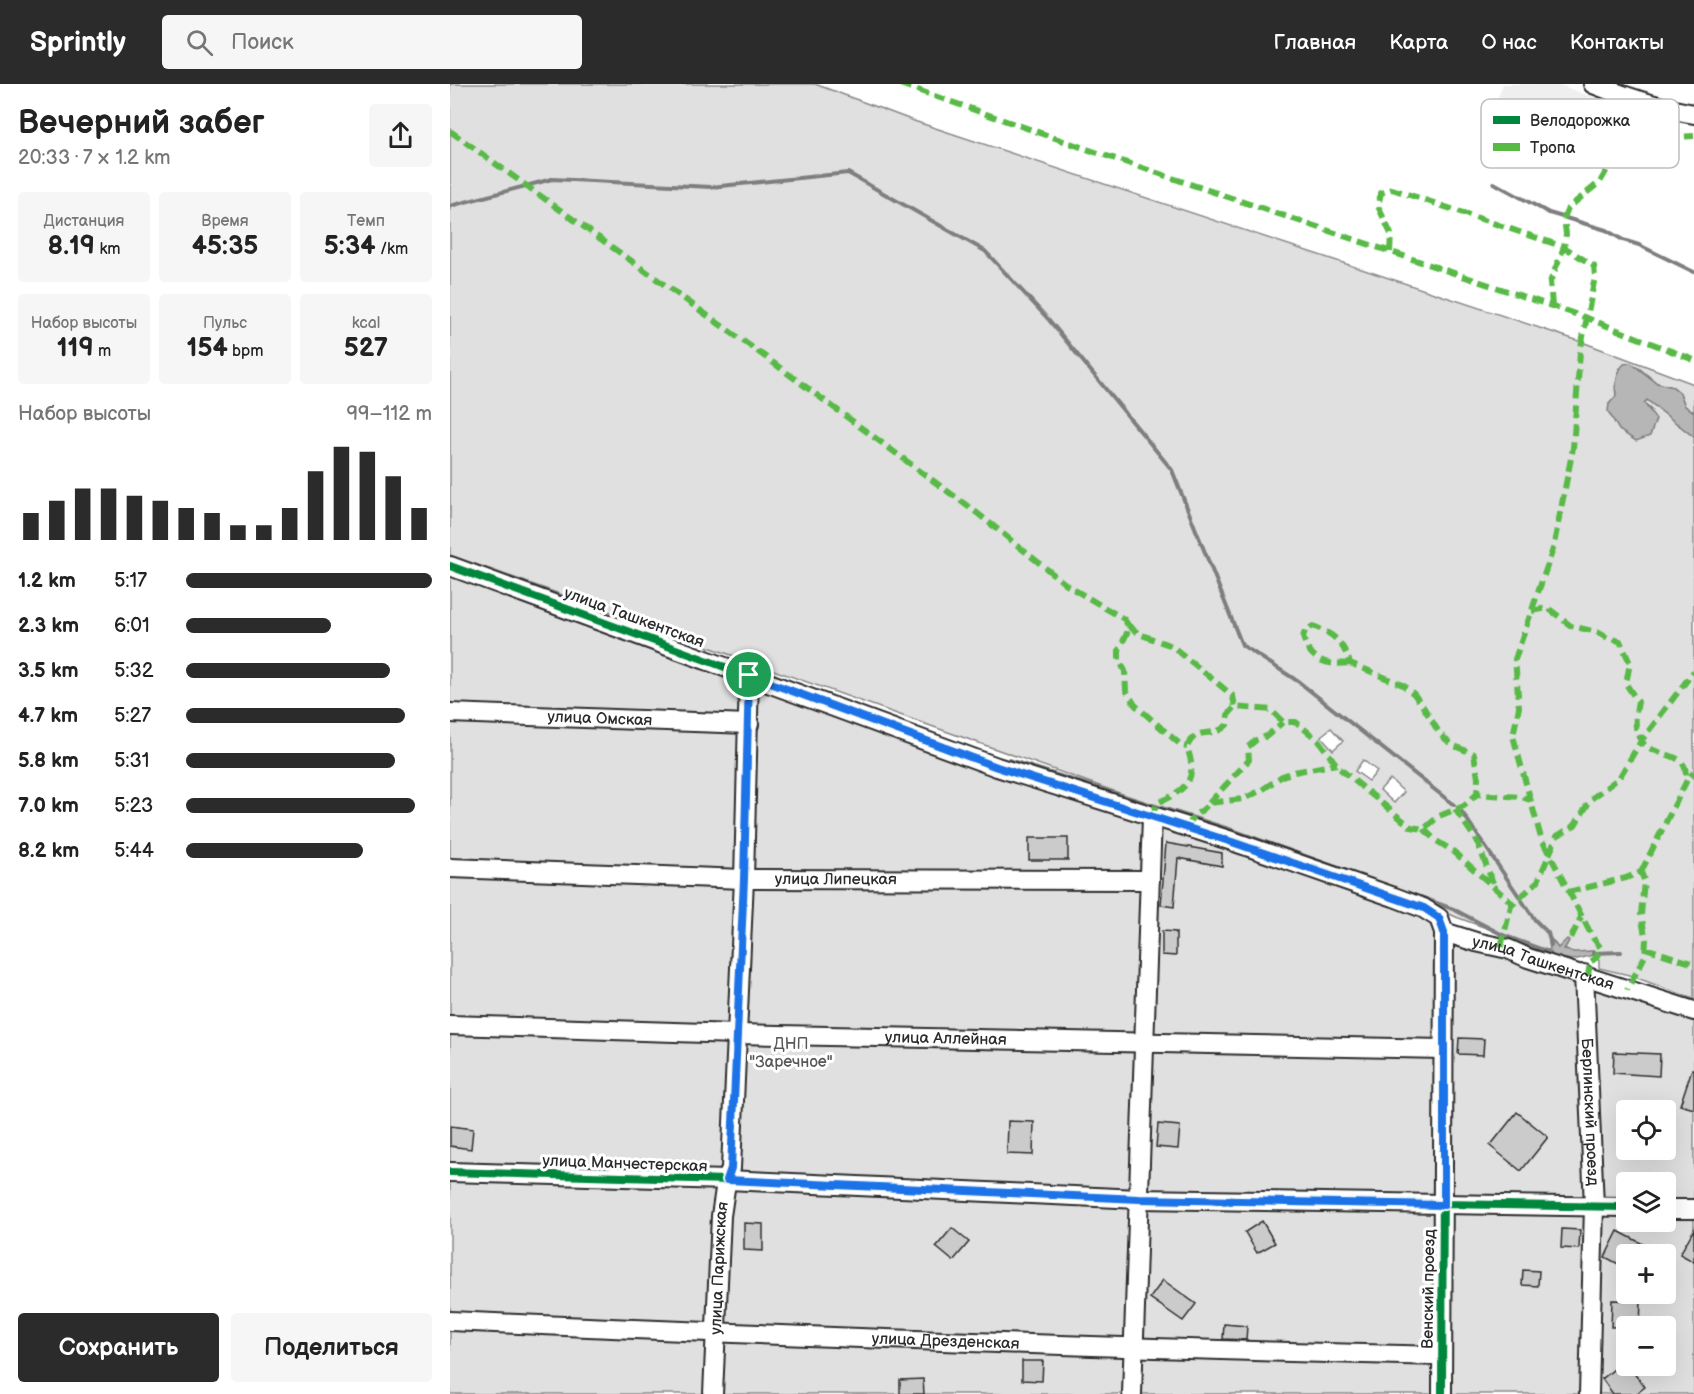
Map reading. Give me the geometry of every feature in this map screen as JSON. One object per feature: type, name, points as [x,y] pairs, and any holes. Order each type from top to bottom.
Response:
[{"type":"street","points":[[1593,84],[1635,99]]},
{"type":"street","points":[[1679,111],[1694,114]]},
{"type":"street","name":"улица Ташкентская","points":[[450,566],[997,767],[1232,842],[1424,908],[1439,918],[1444,932],[1508,949],[1528,958],[1694,1011]]},
{"type":"street","name":"улица Парижская","points":[[713,1394],[721,1216],[731,1168],[744,879],[749,675]]},
{"type":"street","name":"улица Омская","points":[[450,713],[749,724]]},
{"type":"street","points":[[1132,1394],[1152,817]]},
{"type":"street","name":"улица Липецкая","points":[[450,868],[744,879],[1150,880]]},
{"type":"street","name":"Венский проезд","points":[[1442,1394],[1444,932]]},
{"type":"street","name":"Берлинский проезд","points":[[1584,974],[1594,1206],[1589,1394]]},
{"type":"street","name":"улица Аллейная","points":[[450,1025],[737,1034],[1443,1049]]},
{"type":"street","name":"улица Манчестерская","points":[[450,1172],[727,1180],[1139,1199],[1616,1207]]},
{"type":"street","points":[[1676,1209],[1694,1209]]},
{"type":"street","name":"улица Дрезденская","points":[[450,1321],[717,1334],[1442,1356]]},
{"type":"shaded area","points":[[1503,84],[1557,84],[1598,99],[1497,99]]},
{"type":"shaded area","points":[[1631,363],[1657,383],[1673,387],[1680,393],[1685,406],[1694,412],[1694,437],[1647,400],[1644,403],[1656,419],[1650,436],[1636,441],[1619,430],[1608,411],[1609,404],[1616,396],[1616,383],[1620,370],[1624,364]]},
{"type":"shaded area","points":[[1551,939],[1558,948],[1567,939],[1569,941],[1564,949],[1575,952],[1595,951],[1595,955],[1573,960],[1559,958],[1553,960],[1546,952],[1550,949]]},
{"type":"green space","points":[[450,84],[815,84],[914,121],[1582,342],[1694,384],[1694,412],[1685,406],[1680,393],[1673,387],[1657,383],[1639,368],[1620,368],[1615,387],[1616,396],[1609,404],[1651,410],[1644,403],[1647,400],[1694,437],[1694,999],[1629,975],[1599,968],[1595,951],[1573,953],[1564,948],[1567,945],[1558,948],[1552,940],[1549,942],[1550,950],[1547,950],[1456,917],[1412,897],[450,555]],"holes":[[[1331,728],[1343,741],[1333,750],[1321,736]],[[1363,760],[1377,771],[1369,781],[1355,771]],[[1390,779],[1404,792],[1394,803],[1380,790]]]},
{"type":"green space","name":"ДНП \"Заречное\"","points":[[450,566],[1394,897],[1450,933],[1694,1011],[1694,1394],[450,1394]]},
{"type":"building","points":[[1029,838],[1068,838],[1068,860],[1029,860]]},
{"type":"building","points":[[1166,843],[1222,853],[1222,866],[1178,858],[1174,907],[1161,905]]},
{"type":"building","points":[[1162,931],[1176,932],[1176,956],[1162,955]]},
{"type":"building","points":[[1459,1038],[1484,1039],[1483,1055],[1458,1054]]},
{"type":"building","points":[[1614,1052],[1660,1054],[1659,1076],[1613,1073]]},
{"type":"building","points":[[1692,1069],[1694,1069],[1694,1109],[1680,1105]]},
{"type":"building","points":[[1517,1112],[1548,1137],[1521,1171],[1490,1146]]},
{"type":"building","points":[[1008,1121],[1034,1122],[1033,1155],[1007,1154]]},
{"type":"building","points":[[1158,1124],[1180,1126],[1178,1149],[1156,1147]]},
{"type":"building","points":[[450,1126],[473,1129],[471,1149],[450,1146]]},
{"type":"building","points":[[1262,1221],[1275,1243],[1257,1253],[1245,1232]]},
{"type":"building","points":[[744,1223],[763,1224],[763,1251],[744,1250]]},
{"type":"building","points":[[952,1228],[969,1242],[953,1261],[936,1247]]},
{"type":"building","points":[[1562,1229],[1580,1230],[1579,1249],[1561,1248]]},
{"type":"building","points":[[1694,1229],[1694,1262],[1680,1254]]},
{"type":"building","points":[[1618,1232],[1643,1244],[1616,1244],[1616,1263],[1605,1257]]},
{"type":"building","points":[[1523,1270],[1539,1271],[1538,1286],[1522,1285]]},
{"type":"building","points":[[1163,1280],[1196,1304],[1183,1321],[1150,1298]]},
{"type":"building","points":[[1612,1300],[1616,1300],[1616,1304],[1641,1304],[1640,1316],[1616,1316],[1616,1327],[1611,1327]]},
{"type":"building","points":[[1224,1324],[1247,1326],[1246,1340],[1223,1339]]},
{"type":"building","points":[[1022,1361],[1043,1361],[1042,1381],[1022,1380]]},
{"type":"building","points":[[1616,1368],[1616,1376],[1636,1376],[1645,1387],[1636,1394],[1613,1394],[1602,1379]]},
{"type":"building","points":[[923,1379],[924,1394],[900,1394],[900,1380]]},
{"type":"waterway","points":[[450,206],[552,179],[711,187],[848,173],[985,251],[1049,320],[1172,470],[1242,645],[1299,682],[1454,805]]},
{"type":"waterway","points":[[1494,183],[1549,213],[1606,230],[1694,272]]},
{"type":"waterway","points":[[1009,760],[1232,830],[1347,871]]},
{"type":"waterway","points":[[1462,812],[1535,920],[1548,933],[1551,945]]},
{"type":"waterway","points":[[1420,897],[1453,909],[1503,935],[1550,953]]},
{"type":"waterway","points":[[1593,953],[1621,952]]},
{"type":"marked path","points":[[900,84],[1587,318],[1694,360]]},
{"type":"marked path","points":[[450,131],[764,356],[977,513],[1068,586],[1124,619],[1128,625],[1119,650],[1119,660],[1125,671],[1126,690],[1135,705],[1182,746],[1187,747]]},
{"type":"marked path","points":[[1679,137],[1694,136]]},
{"type":"marked path","points":[[1552,306],[1550,282],[1564,247],[1566,234],[1564,218],[1568,208],[1600,182],[1608,168]]},
{"type":"marked path","points":[[1390,252],[1391,234],[1378,206],[1381,193],[1392,189],[1564,247],[1594,266],[1595,277],[1580,352],[1573,448],[1553,549],[1515,659],[1519,707],[1513,736],[1541,838],[1593,938],[1601,948],[1596,958],[1590,962],[1588,976]]},
{"type":"marked path","points":[[1532,611],[1548,608],[1571,626],[1597,632],[1620,641],[1630,663],[1626,684],[1638,702],[1636,722],[1638,736],[1645,745],[1653,750],[1680,761],[1685,768],[1686,782]]},
{"type":"marked path","points":[[1128,625],[1139,634],[1172,646],[1233,696],[1235,707]]},
{"type":"marked path","points":[[1350,663],[1334,664],[1315,657],[1306,645],[1303,637],[1305,631],[1313,626],[1327,632],[1341,644],[1350,663],[1403,685],[1414,694],[1440,734],[1452,745],[1474,754],[1478,778],[1477,794]]},
{"type":"marked path","points":[[1501,947],[1511,906],[1538,881],[1557,836],[1575,825],[1591,799],[1619,778],[1641,741],[1694,671]]},
{"type":"marked path","points":[[1152,817],[1157,803],[1176,793],[1187,782],[1191,768],[1187,747],[1191,740],[1200,734],[1216,732],[1227,725],[1228,715],[1235,707],[1271,710],[1283,722],[1296,722],[1319,741],[1339,768],[1411,827],[1424,829],[1439,816],[1464,806],[1477,794],[1522,797],[1530,800]]},
{"type":"marked path","points":[[1209,803],[1249,760],[1248,747],[1256,740],[1267,736],[1283,722]]},
{"type":"marked path","points":[[1188,828],[1195,815],[1209,803],[1243,799],[1262,790],[1282,776],[1337,764]]},
{"type":"marked path","points":[[1641,872],[1686,782],[1694,772]]},
{"type":"marked path","points":[[1455,809],[1477,841],[1493,883]]},
{"type":"marked path","points":[[1424,829],[1435,840],[1453,851],[1513,904]]},
{"type":"marked path","points":[[1568,892],[1626,878],[1641,872],[1644,880],[1641,915],[1646,940],[1645,956],[1627,990]]},
{"type":"marked path","points":[[1571,938],[1581,917]]},
{"type":"marked path","points":[[1645,948],[1694,964]]},
{"type":"cycle path","points":[[450,566],[997,767],[1232,841],[1394,897],[1423,908],[1439,918],[1444,932],[1442,1394]]},
{"type":"cycle path","points":[[450,1172],[727,1180],[1139,1199],[1616,1207]]},
{"type":"route","points":[[749,675],[997,767],[1232,842],[1394,897],[1424,908],[1439,918],[1444,932],[1444,1205],[1139,1199],[727,1180],[731,1168],[744,879],[749,675]]}]
